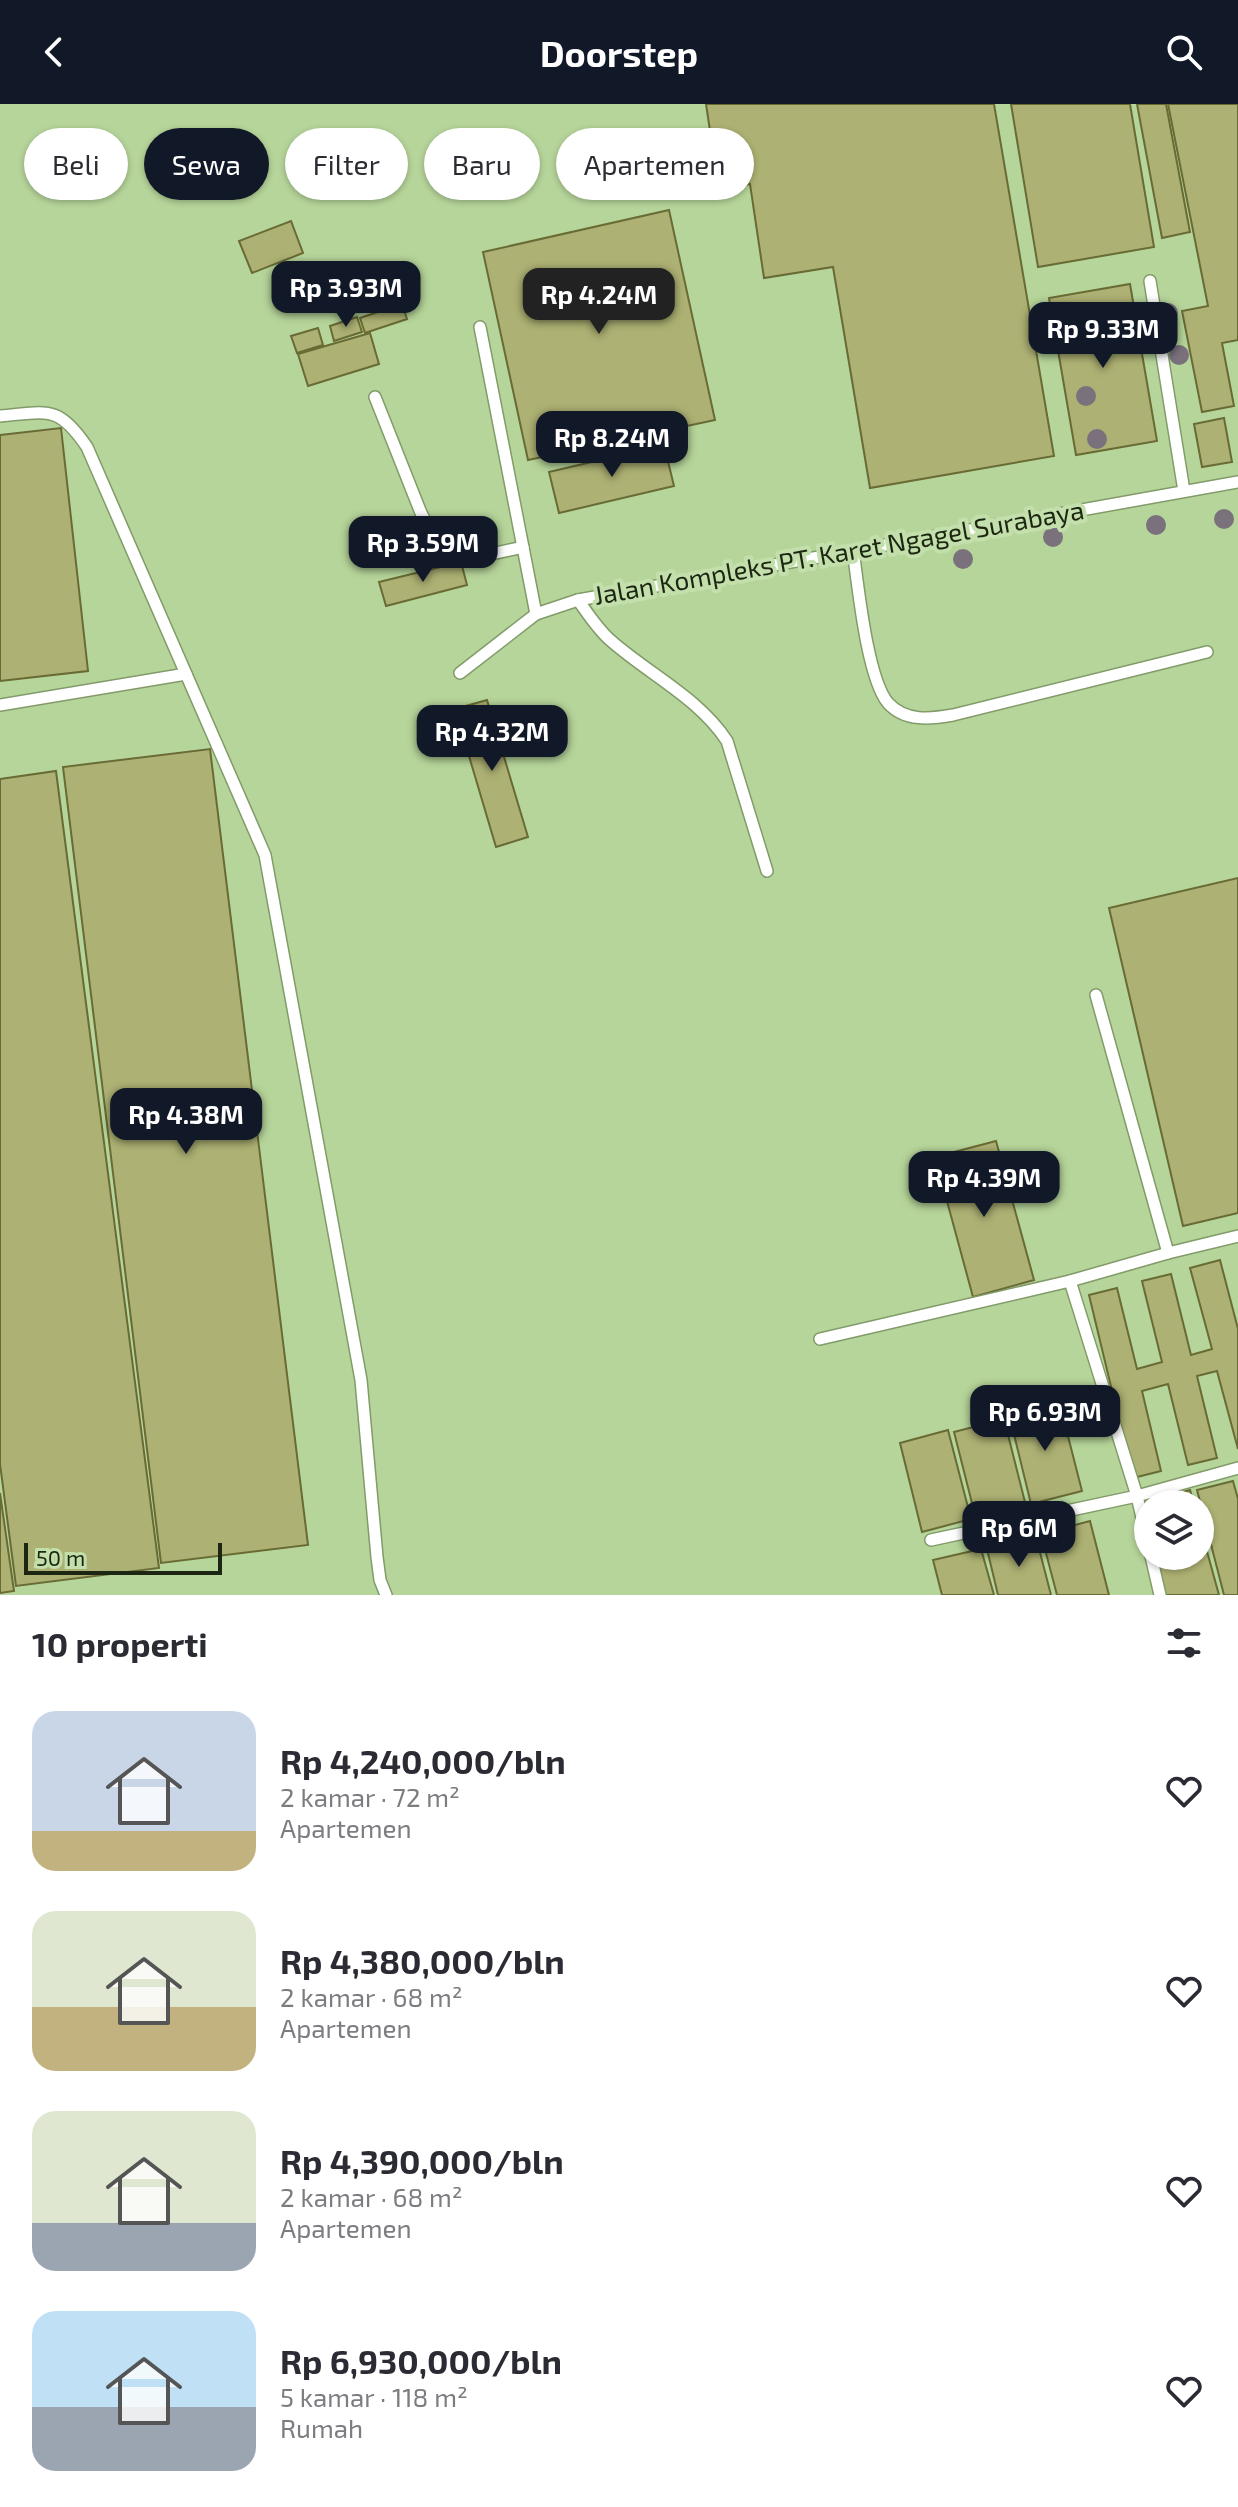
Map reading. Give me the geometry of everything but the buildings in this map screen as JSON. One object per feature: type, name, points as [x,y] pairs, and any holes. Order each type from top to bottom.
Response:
[{"type":"lane","points":[[1150,281],[1184,491]]},
{"type":"lane","points":[[480,327],[536,614]]},
{"type":"lane","points":[[375,397],[421,513],[444,549],[462,556],[480,556],[523,547]]},
{"type":"lane","points":[[0,416],[54,413],[72,425],[87,447],[265,855],[361,1380],[377,1557],[386,1595]]},
{"type":"lane","name":"Jalan Kompleks PT. Karet Ngagel Surabaya","points":[[460,673],[536,614],[578,600],[1238,482]]},
{"type":"lane","points":[[853,550],[872,672],[888,703],[906,715],[927,719],[953,715],[1207,652]]},
{"type":"lane","points":[[578,600],[610,639],[684,696],[717,727],[727,741],[767,871]]},
{"type":"lane","points":[[0,705],[186,674]]},
{"type":"lane","points":[[1096,995],[1168,1253]]},
{"type":"lane","points":[[820,1339],[1070,1281],[1238,1236]]},
{"type":"lane","points":[[1070,1281],[1135,1490]]},
{"type":"lane","points":[[1159,1490],[1238,1468]]},
{"type":"lane","points":[[931,1540],[1134,1497]]},
{"type":"lane","points":[[1154,1570],[1160,1595]]},
{"type":"shaded area","points":[[0,104],[1238,104],[1238,1595],[0,1595]]}]
